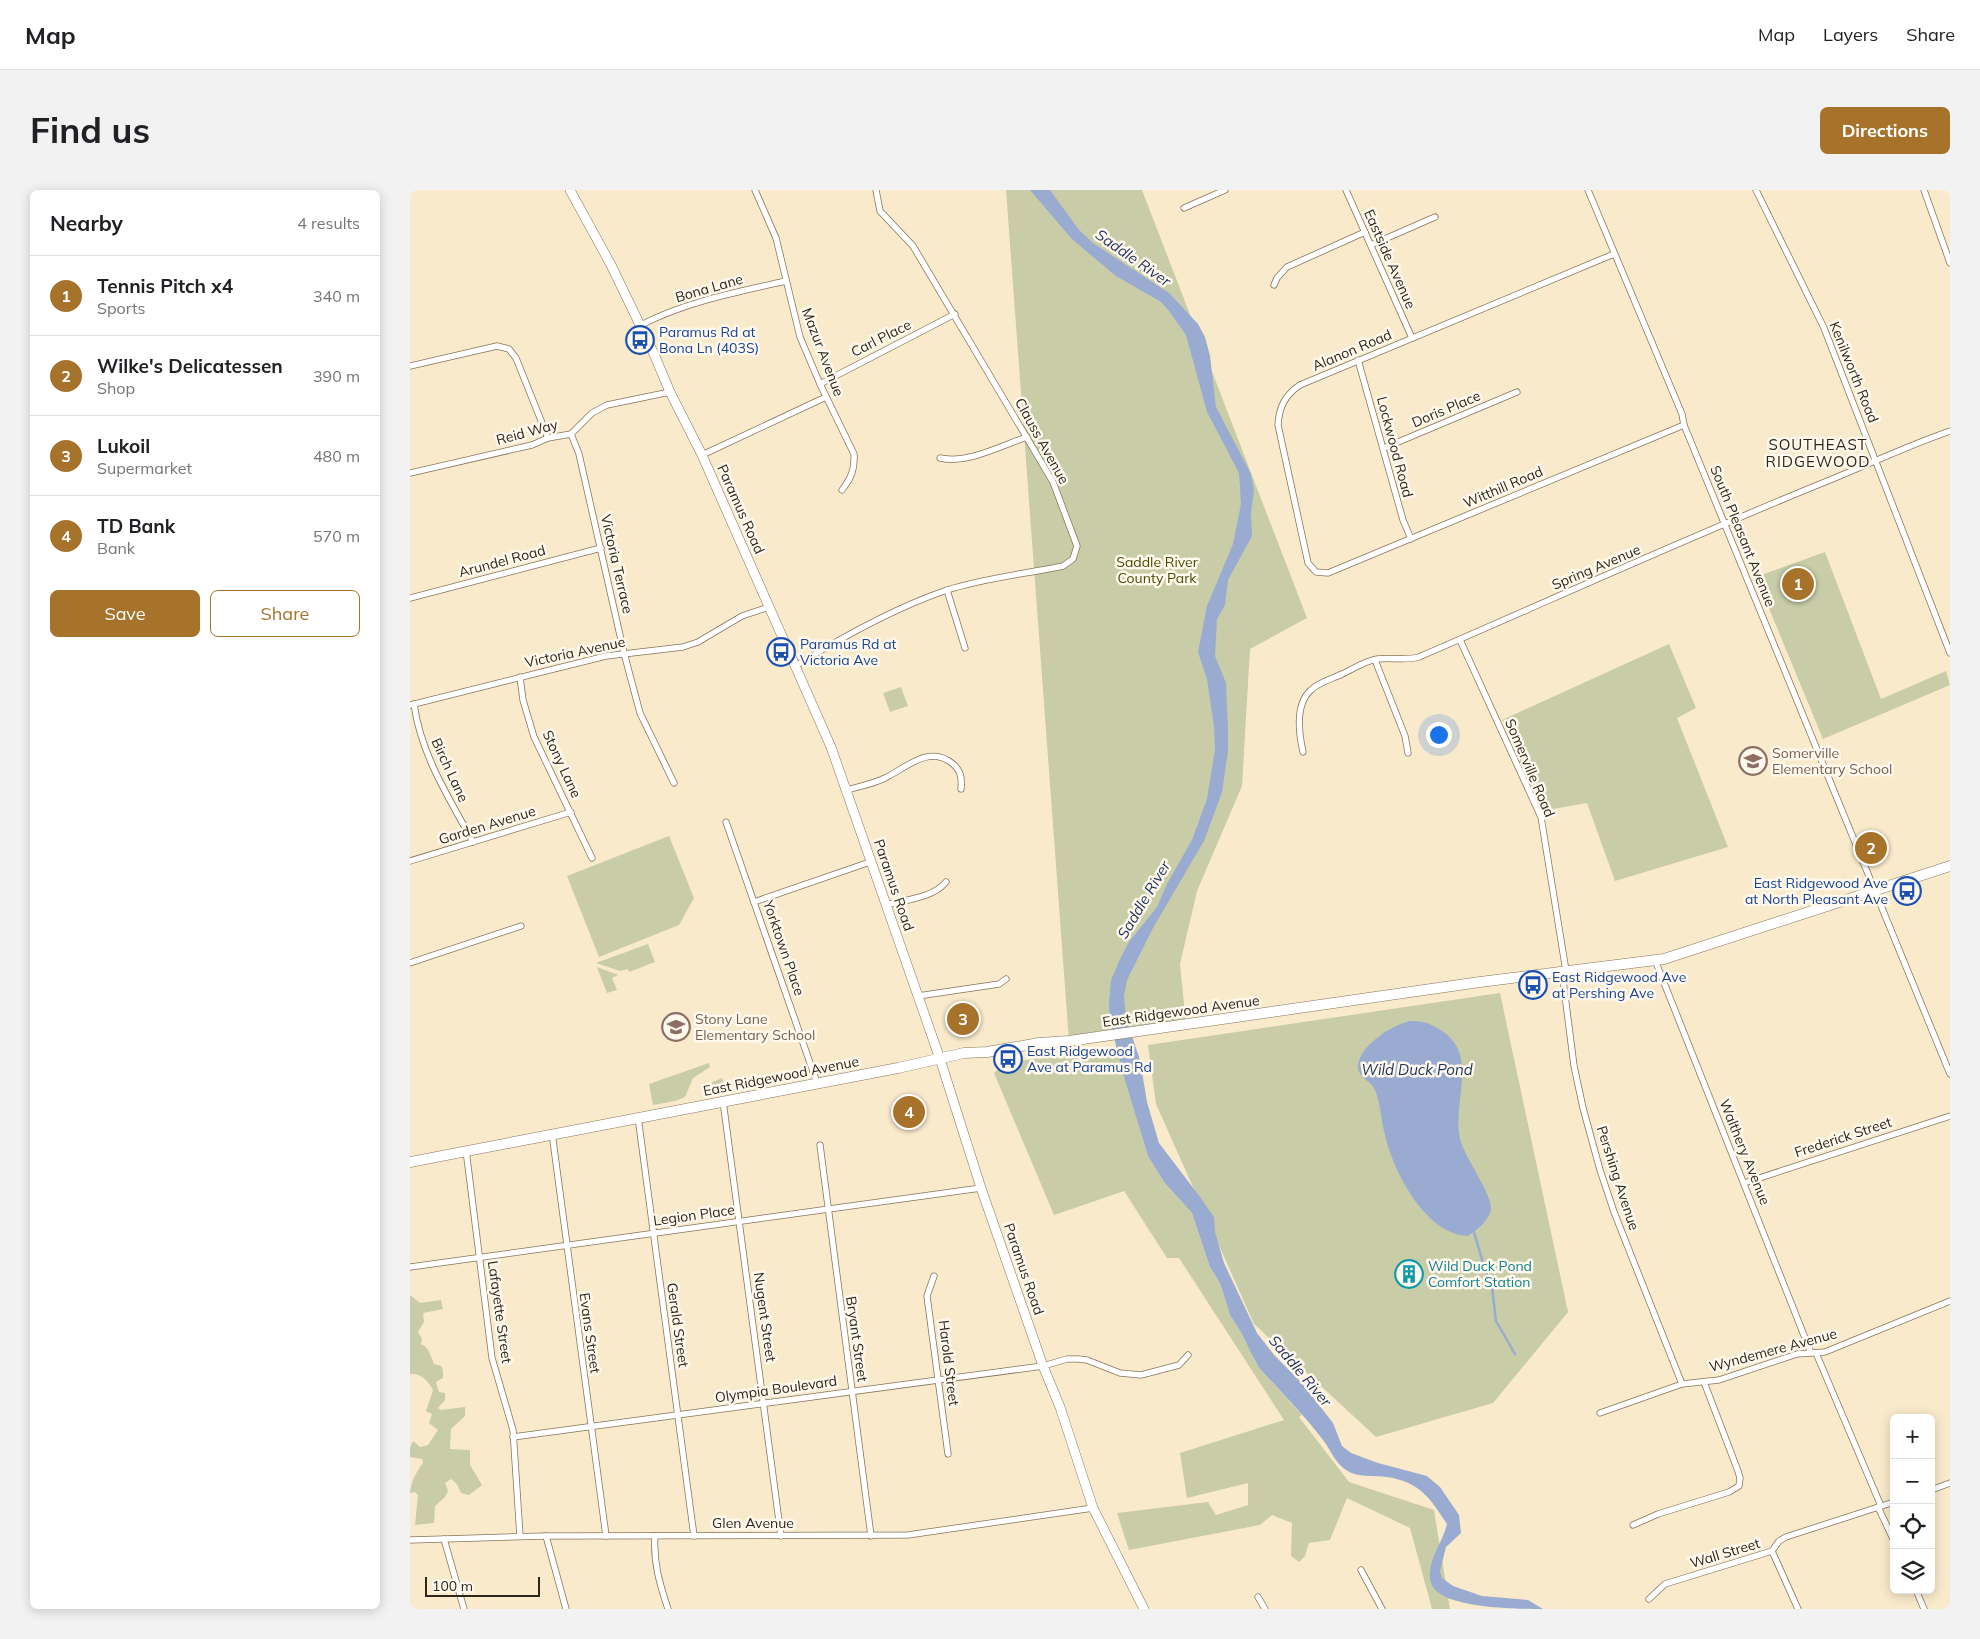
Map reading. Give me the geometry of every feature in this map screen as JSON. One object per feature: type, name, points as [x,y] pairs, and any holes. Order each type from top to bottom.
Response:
[{"type":"main road","name":"Paramus Road","points":[[570,190],[641,325],[670,392],[702,455],[797,665],[831,747],[940,1059],[981,1188],[1043,1366],[1060,1407],[1094,1508],[1144,1609]]},
{"type":"main road","name":"East Ridgewood Avenue","points":[[410,1162],[898,1068],[964,1053],[987,1052],[1039,1043],[1147,1030],[1564,971],[1664,959],[1875,892],[1950,866]]},
{"type":"street","name":"Mazur Avenue","points":[[755,190],[772,225],[800,337],[826,398],[854,454],[855,467],[852,476],[842,490]]},
{"type":"street","name":"Clauss Avenue","points":[[797,665],[859,628],[948,590],[1063,566],[1073,559],[1076,552],[1076,541],[1053,482],[913,246],[880,211],[876,190]]},
{"type":"street","points":[[1184,208],[1225,190]]},
{"type":"street","name":"Eastside Avenue","points":[[1346,190],[1412,338]]},
{"type":"street","name":"South Pleasant Avenue","points":[[1588,190],[1682,414],[1684,425],[1950,1074]]},
{"type":"street","name":"Kenilworth Road","points":[[1756,190],[1824,328],[1950,653]]},
{"type":"street","points":[[1924,190],[1950,263]]},
{"type":"street","points":[[1371,245],[1436,217]]},
{"type":"street","points":[[1274,285],[1277,278],[1287,267],[1365,232]]},
{"type":"street","name":"Alanon Road","points":[[1332,572],[1322,574],[1316,572],[1308,563],[1279,432],[1278,416],[1285,398],[1292,390],[1358,360],[1614,254]]},
{"type":"street","name":"Bona Lane","points":[[641,325],[662,314],[698,303],[786,281]]},
{"type":"street","name":"Carl Place","points":[[820,384],[955,314]]},
{"type":"street","points":[[410,366],[498,346],[509,349],[516,358],[548,438]]},
{"type":"street","name":"Lockwood Road","points":[[1358,360],[1384,448],[1402,520],[1411,539]]},
{"type":"street","name":"Reid Way","points":[[410,473],[532,446],[548,438],[571,434],[600,408],[670,392]]},
{"type":"street","name":"Doris Place","points":[[1384,448],[1517,392]]},
{"type":"street","points":[[702,455],[826,398]]},
{"type":"street","name":"Witthill Road","points":[[1332,572],[1684,425]]},
{"type":"street","name":"Spring Avenue","points":[[1303,752],[1300,740],[1301,708],[1304,698],[1315,686],[1375,660],[1388,658],[1410,660],[1420,657],[1725,524],[1950,431]]},
{"type":"street","name":"Victoria Terrace","points":[[571,434],[579,454],[624,653],[640,713],[674,782]]},
{"type":"street","points":[[940,458],[949,460],[963,459],[1027,437]]},
{"type":"street","name":"Arundel Road","points":[[410,598],[601,548]]},
{"type":"street","points":[[948,590],[964,648]]},
{"type":"street","name":"Victoria Avenue","points":[[412,705],[588,660],[624,653],[667,649],[698,642],[742,616],[770,607]]},
{"type":"street","name":"Somerville Road","points":[[1460,640],[1540,817],[1564,971]]},
{"type":"street","points":[[1375,660],[1405,736],[1408,753]]},
{"type":"street","name":"Stony Lane","points":[[520,677],[523,700],[534,736],[592,858]]},
{"type":"street","name":"Birch Lane","points":[[412,705],[428,757],[473,842]]},
{"type":"street","points":[[847,790],[884,779],[910,762],[924,757],[941,758],[954,765],[960,772],[960,788]]},
{"type":"street","name":"Garden Avenue","points":[[410,861],[571,812]]},
{"type":"street","name":"Yorktown Place","points":[[726,822],[817,1083]]},
{"type":"street","points":[[754,902],[870,862]]},
{"type":"street","points":[[885,905],[932,893],[940,889],[946,882]]},
{"type":"street","points":[[410,963],[521,926]]},
{"type":"street","name":"Walthery Avenue","points":[[1655,960],[1744,1183],[1890,1531]]},
{"type":"street","name":"Pershing Avenue","points":[[1564,971],[1574,1066],[1584,1115],[1614,1212],[1682,1384]]},
{"type":"street","points":[[918,996],[999,984],[1006,979]]},
{"type":"street","name":"Nugent Street","points":[[723,1101],[781,1536]]},
{"type":"street","name":"Frederick Street","points":[[1744,1183],[1950,1116]]},
{"type":"street","name":"Gerald Street","points":[[638,1117],[694,1536]]},
{"type":"street","name":"Evans Street","points":[[552,1134],[606,1536]]},
{"type":"street","name":"Bryant Street","points":[[820,1145],[871,1536]]},
{"type":"street","name":"Lafayette Street","points":[[466,1150],[492,1358],[513,1437],[520,1536]]},
{"type":"street","name":"Legion Place","points":[[410,1267],[981,1188]]},
{"type":"street","name":"Harold Street","points":[[934,1276],[927,1296],[948,1454]]},
{"type":"street","name":"Wyndemere Avenue","points":[[1600,1413],[1682,1384],[1720,1380],[1797,1354],[1825,1352],[1950,1301]]},
{"type":"street","name":"Olympia Boulevard","points":[[513,1437],[1043,1366],[1067,1359],[1087,1360],[1120,1373],[1140,1375],[1179,1365],[1188,1354]]},
{"type":"street","points":[[1633,1525],[1658,1514],[1730,1492],[1739,1486],[1740,1478],[1704,1382]]},
{"type":"street","points":[[1935,1489],[1950,1483]]},
{"type":"street","name":"Wall Street","points":[[1649,1599],[1664,1584],[1772,1552],[1780,1541],[1786,1537],[1890,1503]]},
{"type":"street","name":"Glen Avenue","points":[[410,1540],[520,1536],[908,1536],[1094,1508]]},
{"type":"street","points":[[546,1536],[566,1609]]},
{"type":"street","points":[[654,1536],[657,1576],[668,1609]]},
{"type":"street","points":[[444,1539],[464,1609]]},
{"type":"street","points":[[1772,1552],[1798,1609]]},
{"type":"street","points":[[1361,1570],[1382,1609]]},
{"type":"street","points":[[1918,1594],[1924,1609]]},
{"type":"street","points":[[1258,1597],[1264,1609]]},
{"type":"green space","name":"Saddle River County Park","points":[[1006,190],[1142,190],[1307,618],[1250,649],[1242,786],[1197,891],[1180,964],[1186,1024],[1069,1041]]},
{"type":"green space","points":[[1825,552],[1881,699],[1946,671],[1950,685],[1823,739],[1756,577]]},
{"type":"green space","points":[[1669,644],[1696,708],[1677,718],[1728,847],[1615,881],[1587,803],[1542,811],[1502,720]]},
{"type":"green space","points":[[901,687],[908,706],[890,712],[883,693]]},
{"type":"green space","points":[[669,836],[694,898],[679,925],[599,957],[567,876]]},
{"type":"green space","points":[[648,944],[655,962],[629,972],[628,969],[620,971],[596,963]]},
{"type":"green space","points":[[597,967],[618,975],[612,978],[617,990],[607,993]]},
{"type":"green space","points":[[1500,993],[1568,1312],[1493,1403],[1376,1437],[1254,1324],[1156,1104],[1148,1045]]},
{"type":"green space","points":[[1116,1047],[1148,1156],[1164,1182],[1192,1213],[1210,1267],[1220,1283],[1230,1315],[1260,1369],[1302,1415],[1299,1417],[1349,1482],[1434,1510],[1450,1609],[1432,1609],[1410,1528],[1347,1498],[1330,1540],[1309,1543],[1305,1556],[1299,1562],[1291,1556],[1292,1523],[1272,1515],[1260,1525],[1129,1550],[1117,1513],[1208,1502],[1216,1515],[1248,1505],[1248,1483],[1187,1498],[1180,1453],[1284,1420],[1179,1258],[1167,1258],[1124,1191],[1054,1215],[994,1073],[1005,1063]]},
{"type":"green space","points":[[709,1063],[710,1067],[693,1078],[685,1097],[653,1105],[649,1084]]},
{"type":"green space","points":[[722,1078],[727,1092],[706,1094],[706,1085]]},
{"type":"green space","points":[[410,1295],[420,1303],[441,1300],[443,1309],[423,1313],[424,1322],[418,1332],[422,1339],[421,1344],[428,1350],[434,1364],[441,1366],[443,1370],[443,1378],[436,1382],[439,1392],[445,1393],[445,1400],[438,1408],[441,1410],[465,1407],[465,1416],[451,1429],[450,1449],[470,1450],[470,1465],[482,1485],[469,1495],[461,1493],[457,1484],[451,1479],[445,1483],[448,1491],[445,1497],[435,1506],[434,1523],[415,1525],[418,1495],[415,1492],[410,1493],[410,1489],[418,1469],[423,1463],[422,1459],[410,1457],[410,1447],[413,1441],[420,1447],[428,1445],[438,1430],[429,1423],[432,1414],[426,1411],[433,1390],[424,1378],[410,1374]]},
{"type":"water","points":[[1030,190],[1050,190],[1079,230],[1093,243],[1169,293],[1198,324],[1205,337],[1210,356],[1216,407],[1251,474],[1254,490],[1251,513],[1252,536],[1228,580],[1225,605],[1217,619],[1215,656],[1226,683],[1228,730],[1228,751],[1222,792],[1204,841],[1153,928],[1127,980],[1124,996],[1126,1018],[1140,1060],[1147,1102],[1159,1143],[1214,1217],[1215,1232],[1224,1263],[1257,1333],[1274,1355],[1301,1382],[1333,1423],[1342,1446],[1351,1453],[1378,1463],[1427,1476],[1440,1487],[1459,1515],[1461,1533],[1446,1547],[1440,1571],[1442,1578],[1453,1586],[1482,1596],[1528,1600],[1543,1609],[1481,1606],[1448,1598],[1437,1592],[1431,1583],[1430,1568],[1447,1524],[1429,1499],[1416,1487],[1398,1479],[1350,1473],[1342,1467],[1308,1422],[1260,1369],[1230,1315],[1220,1283],[1210,1267],[1192,1213],[1164,1182],[1148,1156],[1122,1070],[1110,1021],[1111,980],[1129,942],[1157,907],[1167,884],[1192,840],[1207,799],[1215,749],[1214,727],[1207,679],[1198,652],[1207,606],[1233,544],[1241,504],[1239,473],[1207,412],[1186,335],[1169,311],[1161,302],[1116,276],[1071,238]]},
{"type":"water","name":"Wild Duck Pond","points":[[1411,1021],[1426,1023],[1439,1029],[1452,1039],[1459,1052],[1462,1066],[1459,1112],[1461,1142],[1483,1185],[1491,1208],[1486,1221],[1468,1236],[1453,1233],[1438,1225],[1414,1199],[1395,1166],[1389,1150],[1375,1090],[1360,1074],[1358,1066],[1360,1058],[1370,1044],[1395,1026]]},
{"type":"waterway","points":[[1474,1232],[1492,1287],[1496,1321],[1515,1354]]},
{"type":"place","name":"Paramus Rd at Bona Ln (403S)","points":[[640,340]]},
{"type":"place","name":"Tennis Pitch x4","points":[[1798,584]]},
{"type":"place","name":"Paramus Rd at Victoria Ave","points":[[781,652]]},
{"type":"place","name":"Somerville Elementary School","points":[[1753,761]]},
{"type":"place","name":"Wilke's Delicatessen","points":[[1871,848]]},
{"type":"place","name":"East Ridgewood Ave at North Pleasant Ave","points":[[1907,891]]},
{"type":"place","name":"East Ridgewood Ave at Pershing Ave","points":[[1533,985]]},
{"type":"place","name":"Lukoil","points":[[963,1019]]},
{"type":"place","name":"Stony Lane Elementary School","points":[[676,1027]]},
{"type":"place","name":"East Ridgewood Ave at Paramus Rd","points":[[1008,1059]]},
{"type":"place","name":"TD Bank","points":[[909,1112]]},
{"type":"place","name":"Wild Duck Pond Comfort Station","points":[[1409,1274]]},
{"type":"district","name":"SOUTHEAST RIDGEWOOD","points":[[1818,454]]},
{"type":"water label","name":"Saddle River","points":[[1133,258]]},
{"type":"water label","name":"Saddle River","points":[[1144,900]]},
{"type":"water label","name":"Saddle River","points":[[1300,1371]]}]
